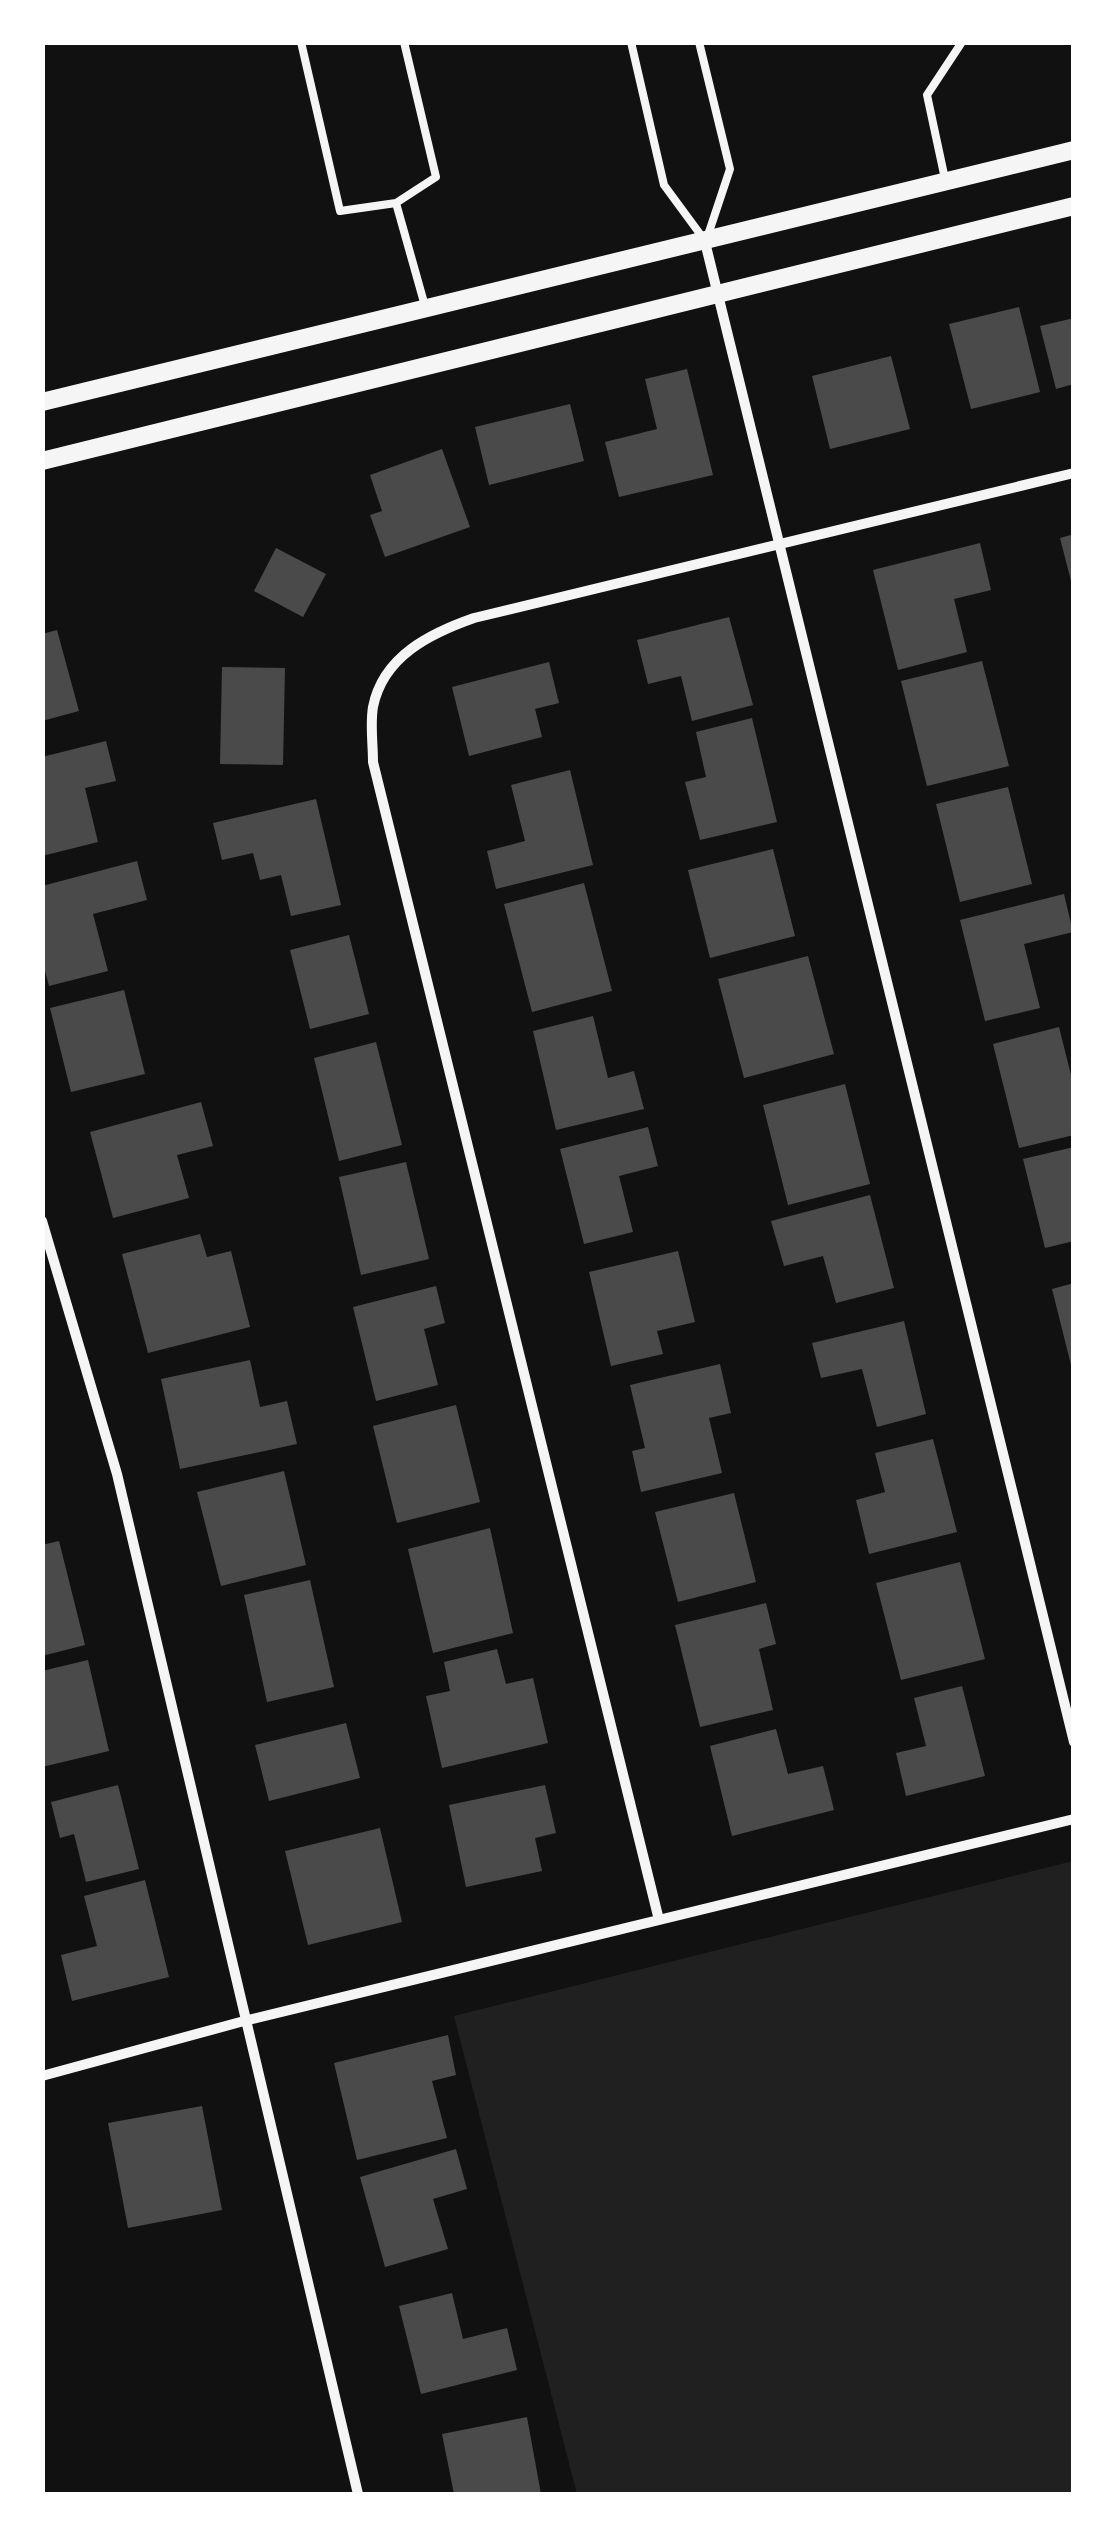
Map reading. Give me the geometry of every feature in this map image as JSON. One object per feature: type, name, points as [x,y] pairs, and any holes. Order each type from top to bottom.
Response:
[{"type":"street","points":[[42,402],[1074,150]]},
{"type":"street","points":[[42,461],[1074,206]]},
{"type":"street","points":[[706,242],[1074,1742]]},
{"type":"street","points":[[659,1920],[373,762],[374,705],[398,658],[432,633],[474,618],[1074,474]]},
{"type":"street","points":[[42,1221],[117,1474],[358,2494]]},
{"type":"street","points":[[42,2076],[244,2022],[1074,1819]]},
{"type":"lane","points":[[301,42],[340,211],[396,203],[436,176],[404,42]]},
{"type":"lane","points":[[631,42],[664,185],[706,242]]},
{"type":"lane","points":[[699,42],[730,169],[706,242]]},
{"type":"lane","points":[[946,184],[928,94],[962,42]]},
{"type":"lane","points":[[396,203],[426,310]]},
{"type":"shaded area","points":[[1073,1861],[1073,2494],[577,2494],[454,2016]]},
{"type":"building","points":[[1019,307],[1040,392],[971,409],[949,324]]},
{"type":"building","points":[[1074,318],[1074,384],[1056,389],[1040,326]]},
{"type":"building","points":[[891,356],[910,429],[830,449],[812,376]]},
{"type":"building","points":[[687,369],[713,475],[619,497],[605,442],[657,429],[645,379]]},
{"type":"building","points":[[570,404],[584,461],[489,485],[475,427]]},
{"type":"building","points":[[442,449],[470,527],[385,557],[370,515],[382,511],[370,475]]},
{"type":"building","points":[[1074,534],[1074,584],[1072,585],[1060,538]]},
{"type":"building","points":[[980,543],[991,590],[954,599],[967,652],[898,670],[873,570]]},
{"type":"building","points":[[276,548],[326,574],[303,617],[254,591]]},
{"type":"building","points":[[729,617],[753,705],[692,721],[681,676],[648,684],[637,640]]},
{"type":"building","points":[[57,630],[79,711],[42,721],[42,634]]},
{"type":"building","points":[[982,661],[1009,766],[927,786],[901,681]]},
{"type":"building","points":[[549,662],[559,703],[535,709],[542,737],[469,756],[452,687]]},
{"type":"building","points":[[222,667],[285,668],[283,765],[220,764]]},
{"type":"building","points":[[752,718],[777,822],[700,840],[685,782],[706,777],[696,732]]},
{"type":"building","points":[[106,741],[116,781],[85,788],[98,842],[42,856],[42,757]]},
{"type":"building","points":[[570,770],[593,865],[496,889],[487,851],[525,841],[511,785]]},
{"type":"building","points":[[1008,787],[1032,884],[960,902],[936,804]]},
{"type":"building","points":[[316,799],[341,905],[291,916],[281,875],[260,880],[253,853],[222,860],[213,823]]},
{"type":"building","points":[[773,849],[795,936],[710,958],[688,870]]},
{"type":"building","points":[[137,861],[147,900],[93,914],[108,971],[49,986],[42,960],[42,886]]},
{"type":"building","points":[[584,883],[612,991],[532,1012],[504,904]]},
{"type":"building","points":[[1064,894],[1073,932],[1024,944],[1040,1008],[985,1021],[960,920]]},
{"type":"building","points":[[349,935],[369,1014],[310,1029],[290,950]]},
{"type":"building","points":[[808,956],[834,1054],[744,1078],[718,979]]},
{"type":"building","points":[[124,990],[145,1074],[71,1092],[50,1008]]},
{"type":"building","points":[[593,1016],[608,1078],[634,1071],[644,1109],[556,1130],[533,1031]]},
{"type":"building","points":[[1059,1027],[1074,1087],[1074,1135],[1019,1148],[993,1044]]},
{"type":"building","points":[[376,1042],[402,1145],[339,1161],[314,1058]]},
{"type":"building","points":[[845,1084],[870,1184],[788,1205],[763,1105]]},
{"type":"building","points":[[201,1102],[213,1146],[177,1155],[189,1198],[113,1218],[90,1132]]},
{"type":"building","points":[[648,1127],[658,1166],[619,1176],[633,1232],[584,1244],[560,1149]]},
{"type":"building","points":[[1074,1147],[1074,1241],[1045,1248],[1023,1159]]},
{"type":"building","points":[[406,1162],[429,1259],[361,1275],[339,1177]]},
{"type":"building","points":[[870,1195],[894,1288],[836,1303],[823,1256],[784,1266],[771,1221]]},
{"type":"building","points":[[200,1234],[207,1257],[231,1251],[250,1327],[148,1353],[122,1254]]},
{"type":"building","points":[[678,1251],[695,1322],[657,1331],[663,1354],[611,1366],[589,1272]]},
{"type":"building","points":[[1074,1283],[1074,1369],[1072,1369],[1052,1289]]},
{"type":"building","points":[[436,1286],[445,1323],[424,1329],[438,1385],[376,1401],[353,1307]]},
{"type":"building","points":[[904,1321],[926,1414],[877,1427],[862,1369],[821,1378],[812,1343]]},
{"type":"building","points":[[250,1360],[260,1407],[287,1401],[297,1444],[180,1469],[161,1379]]},
{"type":"building","points":[[720,1364],[731,1413],[709,1418],[722,1473],[641,1492],[632,1451],[645,1448],[630,1385]]},
{"type":"building","points":[[456,1405],[480,1502],[397,1523],[373,1426]]},
{"type":"building","points":[[933,1439],[957,1532],[869,1554],[856,1500],[885,1492],[875,1453]]},
{"type":"building","points":[[284,1471],[306,1565],[221,1586],[197,1492]]},
{"type":"building","points":[[734,1493],[756,1582],[678,1602],[655,1512]]},
{"type":"building","points":[[490,1528],[513,1633],[433,1653],[408,1549]]},
{"type":"building","points":[[59,1541],[85,1645],[42,1656],[42,1545]]},
{"type":"building","points":[[960,1562],[985,1659],[901,1680],[876,1583]]},
{"type":"building","points":[[310,1580],[334,1687],[267,1702],[244,1595]]},
{"type":"building","points":[[766,1603],[776,1644],[759,1649],[773,1710],[700,1727],[675,1625]]},
{"type":"building","points":[[497,1649],[506,1684],[533,1678],[548,1743],[442,1768],[426,1696],[450,1691],[444,1662]]},
{"type":"building","points":[[88,1660],[109,1751],[42,1767],[42,1671]]},
{"type":"building","points":[[962,1686],[985,1776],[906,1796],[896,1753],[926,1746],[914,1698]]},
{"type":"building","points":[[346,1723],[360,1778],[269,1801],[255,1745]]},
{"type":"building","points":[[776,1729],[788,1774],[823,1766],[834,1810],[732,1836],[710,1746]]},
{"type":"building","points":[[118,1785],[139,1869],[86,1882],[74,1834],[60,1838],[51,1802]]},
{"type":"building","points":[[545,1785],[556,1833],[535,1838],[542,1871],[466,1887],[449,1805]]},
{"type":"building","points":[[380,1828],[402,1922],[308,1945],[285,1851]]},
{"type":"building","points":[[145,1880],[169,1977],[72,2001],[61,1955],[97,1946],[84,1896]]},
{"type":"building","points":[[448,2035],[456,2075],[432,2081],[447,2138],[357,2160],[334,2063]]},
{"type":"building","points":[[202,2106],[222,2210],[128,2228],[108,2123]]},
{"type":"building","points":[[456,2149],[467,2189],[433,2199],[448,2249],[385,2267],[360,2177]]},
{"type":"building","points":[[452,2293],[463,2339],[507,2328],[517,2370],[421,2394],[399,2306]]},
{"type":"building","points":[[527,2417],[541,2494],[454,2494],[442,2434]]}]
